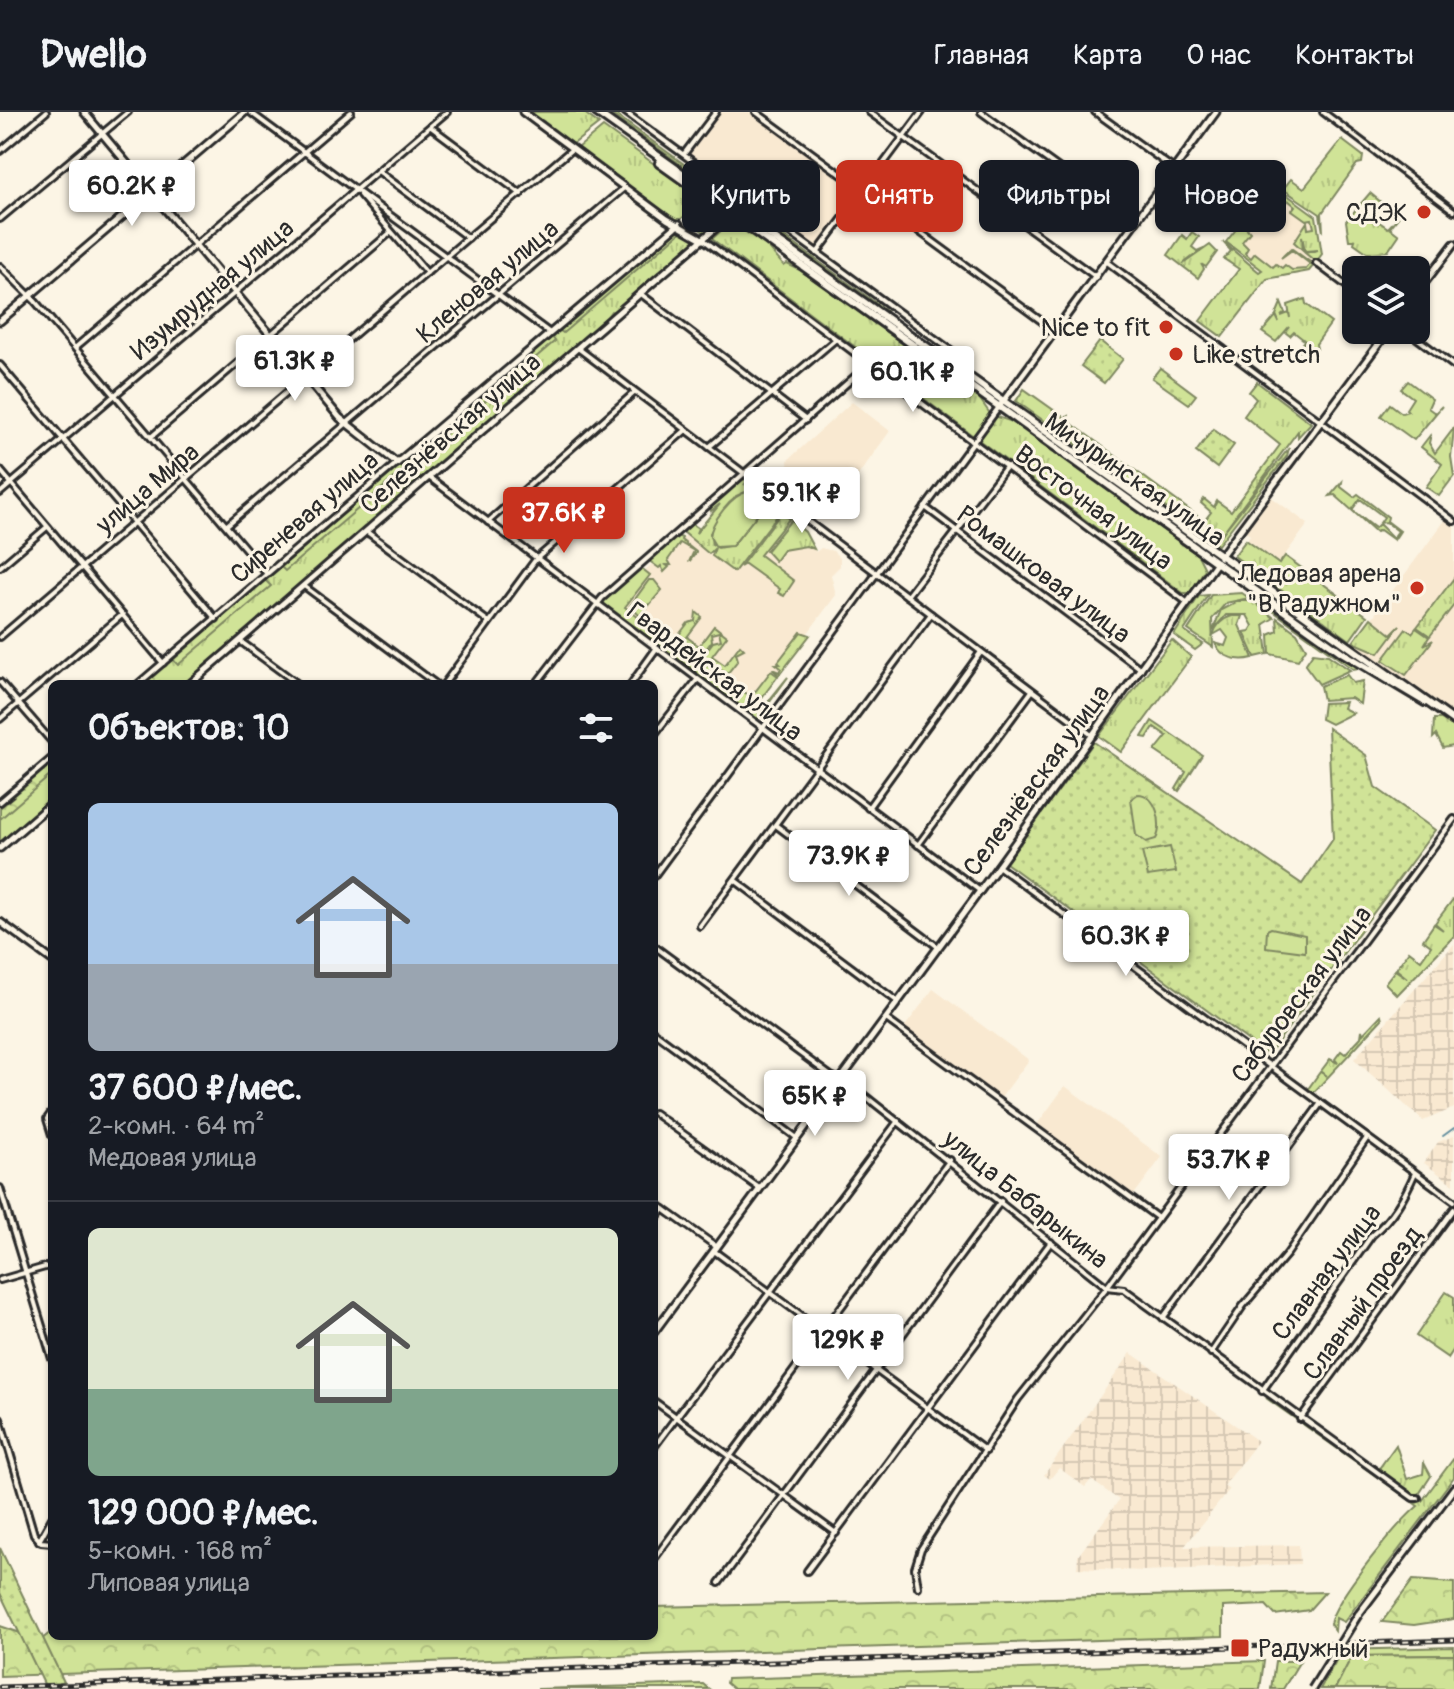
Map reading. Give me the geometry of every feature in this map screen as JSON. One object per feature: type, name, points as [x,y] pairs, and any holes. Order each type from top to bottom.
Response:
[{"type":"main road","name":"Мичуринская улица","points":[[590,112],[682,177]]},
{"type":"main road","name":"Мичуринская улица","points":[[596,112],[682,175]]},
{"type":"main road","name":"Мичуринская улица","points":[[760,232],[959,371],[1001,404]]},
{"type":"main road","name":"Мичуринская улица","points":[[760,232],[1219,559],[1454,721]]},
{"type":"street","points":[[0,151],[46,112]]},
{"type":"street","points":[[84,112],[149,194],[305,377],[347,424],[397,463]]},
{"type":"street","points":[[0,219],[128,112]]},
{"type":"street","points":[[0,321],[248,112],[550,333]]},
{"type":"street","points":[[75,347],[351,112]]},
{"type":"street","name":"Изумрудная улица","points":[[0,493],[447,112]]},
{"type":"street","points":[[523,112],[625,188],[704,240]]},
{"type":"street","points":[[625,112],[959,356],[963,365],[959,371]]},
{"type":"street","points":[[683,155],[716,112]]},
{"type":"street","points":[[756,112],[836,171]]},
{"type":"street","points":[[869,112],[1096,277]]},
{"type":"street","points":[[887,160],[922,112]]},
{"type":"street","points":[[981,112],[1048,160]]},
{"type":"street","points":[[1095,112],[1162,160]]},
{"type":"street","points":[[1323,112],[1454,211]]},
{"type":"street","points":[[1181,160],[1213,113]]},
{"type":"street","points":[[431,127],[521,194]]},
{"type":"street","name":"улица Мира","points":[[0,637],[572,149]]},
{"type":"street","points":[[378,171],[468,238]]},
{"type":"street","name":"Кленовая улица","points":[[227,525],[625,188]]},
{"type":"street","points":[[356,191],[427,273]]},
{"type":"street","points":[[1139,218],[1155,196]]},
{"type":"street","name":"Сиреневая улица","points":[[143,680],[679,224]]},
{"type":"street","points":[[817,253],[836,227]]},
{"type":"street","points":[[151,437],[391,232]]},
{"type":"street","name":"Селезнёвская улица","points":[[195,680],[713,232]]},
{"type":"street","points":[[919,232],[1055,331]]},
{"type":"street","points":[[658,871],[1128,232]]},
{"type":"street","name":"Восточная улица","points":[[704,240],[1190,604]]},
{"type":"street","points":[[1430,276],[1454,244]]},
{"type":"street","points":[[1107,261],[1454,521]]},
{"type":"street","points":[[1316,263],[1342,282]]},
{"type":"street","points":[[0,266],[75,347],[267,574]]},
{"type":"street","points":[[641,294],[806,420]]},
{"type":"street","points":[[709,447],[775,395],[836,339]]},
{"type":"street","name":"Селезнёвская улица","points":[[658,1327],[1378,344]]},
{"type":"street","points":[[1425,344],[1454,366]]},
{"type":"street","points":[[579,349],[1093,736]]},
{"type":"street","points":[[539,680],[596,605],[869,364]]},
{"type":"street","points":[[0,365],[216,619]]},
{"type":"street","points":[[488,522],[635,392]]},
{"type":"street","points":[[447,680],[536,559],[686,430]]},
{"type":"street","points":[[907,596],[1007,466]]},
{"type":"street","points":[[0,470],[163,663]]},
{"type":"street","name":"Гвардейская улица","points":[[430,478],[980,891]]},
{"type":"street","name":"Ромашковая улица","points":[[925,507],[1142,670]]},
{"type":"street","points":[[0,567],[48,527]]},
{"type":"street","points":[[367,532],[489,622]]},
{"type":"street","points":[[304,586],[431,680]]},
{"type":"street","points":[[700,926],[931,614]]},
{"type":"street","points":[[0,719],[122,615]]},
{"type":"street","points":[[240,641],[293,680]]},
{"type":"street","points":[[634,680],[656,649]]},
{"type":"street","points":[[868,808],[981,652]]},
{"type":"street","points":[[658,730],[697,680]]},
{"type":"street","points":[[0,682],[48,737]]},
{"type":"street","points":[[918,845],[1032,691]]},
{"type":"street","points":[[0,802],[48,761]]},
{"type":"street","points":[[0,848],[48,806]]},
{"type":"street","name":"Сабуровская улица","points":[[918,1587],[915,1568],[921,1549],[1018,1399],[1107,1287],[1454,819]]},
{"type":"street","points":[[777,826],[938,948]]},
{"type":"street","points":[[998,866],[1454,1201]]},
{"type":"street","points":[[736,881],[898,1002]]},
{"type":"street","points":[[0,922],[48,957]]},
{"type":"street","name":"улица Бабарыкина","points":[[658,949],[950,1160],[1107,1287],[1124,1289],[1300,1419],[1413,1498],[1418,1498]]},
{"type":"street","points":[[886,1019],[1158,1218]]},
{"type":"street","points":[[658,1035],[797,1138]]},
{"type":"street","points":[[1163,1318],[1321,1103]]},
{"type":"street","points":[[658,1116],[759,1188]]},
{"type":"street","points":[[658,1442],[898,1121]]},
{"type":"street","points":[[1211,1353],[1243,1306],[1287,1254],[1368,1138]]},
{"type":"street","points":[[658,1554],[950,1160]]},
{"type":"street","name":"Славная улица","points":[[1262,1391],[1372,1235],[1383,1226],[1411,1187],[1415,1173]]},
{"type":"street","points":[[0,1188],[48,1346]]},
{"type":"street","points":[[719,1583],[1001,1201]]},
{"type":"street","points":[[658,1205],[986,1451]]},
{"type":"street","points":[[658,1216],[664,1209]]},
{"type":"street","name":"Славный проезд","points":[[1300,1419],[1454,1209]]},
{"type":"street","points":[[807,1571],[1051,1242]]},
{"type":"street","points":[[0,1280],[48,1266]]},
{"type":"street","points":[[658,1404],[836,1533]]},
{"type":"street","points":[[0,1419],[39,1541]]},
{"type":"street","points":[[1312,1689],[1358,1615],[1454,1488]]},
{"type":"street","points":[[39,1541],[48,1525]]},
{"type":"street","points":[[39,1541],[48,1542]]},
{"type":"shaded area","points":[[718,112],[750,112],[817,160],[695,160],[689,156],[690,149]]},
{"type":"shaded area","points":[[820,162],[836,174],[836,224],[818,248],[796,232],[820,232]]},
{"type":"shaded area","points":[[1286,194],[1316,216],[1322,254],[1309,271],[1271,276],[1226,242],[1234,232],[1286,232]]},
{"type":"shaded area","points":[[852,402],[890,431],[833,510],[789,477],[788,460]]},
{"type":"shaded area","points":[[743,485],[805,532],[816,552],[821,548],[833,551],[840,558],[840,566],[831,575],[836,595],[753,707],[610,600],[692,530],[696,533],[712,512]]},
{"type":"shaded area","points":[[1270,496],[1308,524],[1279,563],[1247,540],[1250,535],[1244,531]]},
{"type":"shaded area","points":[[1446,519],[1454,526],[1454,716],[1352,645]]},
{"type":"shaded area","points":[[1454,944],[1454,1108],[1423,1121],[1354,1059]]},
{"type":"shaded area","points":[[933,989],[1029,1060],[1000,1099],[904,1028]]},
{"type":"shaded area","points":[[1065,1086],[1162,1157],[1133,1196],[1036,1126]]},
{"type":"shaded area","points":[[1454,1136],[1454,1185],[1424,1163],[1438,1142]]},
{"type":"shaded area","points":[[1131,1353],[1258,1441],[1224,1486],[1229,1490],[1184,1547],[1299,1545],[1300,1564],[1144,1571],[1077,1568],[1078,1556],[1119,1500],[1091,1480],[1085,1487],[1059,1468],[1050,1479],[1044,1475]]},
{"type":"green space","points":[[527,112],[583,112],[599,124],[572,145]]},
{"type":"green space","points":[[608,112],[682,163],[682,166]]},
{"type":"green space","points":[[603,127],[682,184],[682,218],[669,217],[580,151],[579,147]]},
{"type":"green space","points":[[1342,140],[1363,156],[1362,163],[1357,164],[1322,213],[1323,232],[1320,214],[1286,191],[1291,179],[1304,188]]},
{"type":"green space","points":[[1370,193],[1382,203],[1372,217],[1388,228],[1400,215],[1390,228],[1399,235],[1388,251],[1368,253],[1354,243],[1355,240],[1349,240],[1346,221]]},
{"type":"green space","points":[[1286,194],[1316,216],[1322,254],[1316,262],[1305,253],[1318,250],[1305,251],[1302,236],[1303,250],[1294,242],[1307,222],[1308,229],[1314,228],[1312,219],[1306,220],[1292,210],[1295,206],[1288,200],[1286,203]]},
{"type":"green space","points":[[679,227],[697,241],[616,312],[611,311],[604,321],[189,680],[147,680]]},
{"type":"green space","points":[[678,228],[682,230],[563,333],[559,330]]},
{"type":"green space","points":[[720,232],[745,232],[766,245],[784,266],[787,264],[800,270],[934,366],[915,392],[712,239]]},
{"type":"green space","points":[[774,232],[778,232],[887,311],[877,307]]},
{"type":"green space","points":[[1192,232],[1199,237],[1192,247],[1197,251],[1204,248],[1183,264],[1210,245],[1217,252],[1206,267],[1201,264],[1204,269],[1198,278],[1168,255],[1182,235],[1187,239]]},
{"type":"green space","points":[[1234,232],[1250,232],[1242,242],[1248,248],[1245,253],[1251,258],[1255,253],[1273,267],[1276,264],[1292,270],[1306,269],[1310,264],[1292,250],[1281,258],[1291,248],[1314,265],[1309,271],[1267,279],[1222,337],[1200,321],[1239,269],[1224,259],[1231,251],[1223,242],[1259,272],[1262,270],[1226,242]]},
{"type":"green space","points":[[1305,299],[1306,304],[1331,323],[1316,344],[1317,349],[1300,351],[1306,341],[1298,351],[1304,340],[1294,332],[1290,336],[1285,332],[1289,327],[1276,342],[1262,332],[1276,316],[1279,322],[1276,315],[1281,303],[1285,313],[1281,316],[1289,313],[1290,318],[1288,305]]},
{"type":"green space","points":[[552,337],[555,341],[285,571],[281,567]]},
{"type":"green space","points":[[1100,341],[1123,359],[1104,383],[1081,366]]},
{"type":"green space","points":[[935,367],[979,398],[991,415],[1013,422],[1198,555],[1205,569],[1190,593],[1183,593],[916,393]]},
{"type":"green space","points":[[1160,368],[1196,395],[1189,404],[1152,378]]},
{"type":"green space","points":[[1408,381],[1432,399],[1428,408],[1435,413],[1442,406],[1414,440],[1381,416],[1390,404],[1402,413],[1408,411],[1406,409],[1413,398],[1401,389]]},
{"type":"green space","points":[[1257,382],[1311,423],[1298,437],[1298,431],[1218,539],[1289,448],[1287,456],[1218,545],[1016,401],[1024,389],[1065,418],[1068,416],[1068,421],[1204,521],[1211,512],[1201,503],[1204,499],[1214,507],[1217,501],[1231,511],[1280,445],[1244,416],[1256,399],[1249,392]]},
{"type":"green space","points":[[1017,404],[1215,545],[1207,542]]},
{"type":"green space","points":[[1454,428],[1451,457],[1454,476],[1439,496],[1426,487],[1442,464],[1421,447],[1431,434],[1429,443],[1435,453]]},
{"type":"green space","points":[[1213,429],[1234,445],[1217,468],[1196,452]]},
{"type":"green space","points":[[743,479],[748,480],[744,485],[749,481],[791,513],[790,518],[746,486],[780,512],[734,572],[712,556],[715,548],[709,554],[682,531],[692,524],[698,528],[696,533],[720,504],[711,511],[710,506]],"holes":[[[745,492],[754,495],[759,512],[733,545],[718,548],[712,544],[710,533],[736,496]]]},
{"type":"green space","points":[[1342,482],[1341,487],[1354,497],[1358,494],[1388,517],[1387,521],[1400,531],[1394,540],[1380,530],[1376,532],[1335,495],[1330,496]],"holes":[[[1360,499],[1384,517],[1380,523],[1386,522],[1398,531],[1393,538],[1379,524],[1375,528],[1352,510]]]},
{"type":"green space","points":[[748,492],[758,500],[759,512],[732,546],[716,547],[710,537],[718,517],[735,498]]},
{"type":"green space","points":[[781,513],[789,519],[760,555],[794,581],[784,596],[778,593],[780,589],[745,564],[740,567]]},
{"type":"green space","points":[[791,520],[805,532],[814,549],[806,546],[783,550],[775,561],[766,551]]},
{"type":"green space","points":[[677,536],[682,538],[696,553],[689,562],[694,551],[680,543],[668,560],[671,565],[666,565],[669,567],[664,572],[661,566],[659,568],[648,560]]},
{"type":"green space","points":[[1246,540],[1279,564],[1285,556],[1367,616],[1350,640],[1234,556]]},
{"type":"green space","points":[[640,567],[650,575],[625,607],[639,618],[644,617],[712,668],[709,673],[714,669],[751,697],[771,671],[778,676],[754,708],[759,713],[788,677],[756,721],[602,606],[604,598]]},
{"type":"green space","points":[[1454,578],[1454,605],[1430,636],[1417,627]]},
{"type":"green space","points":[[265,580],[271,586],[178,665],[173,660]]},
{"type":"green space","points":[[649,580],[654,580],[662,590],[640,616],[630,606]]},
{"type":"green space","points":[[1242,593],[1249,598],[1226,603],[1212,619],[1213,647],[1188,630],[1211,595]]},
{"type":"green space","points":[[1208,595],[1184,631],[1203,644],[1195,650],[1174,635],[1199,596]]},
{"type":"green space","points":[[1238,601],[1253,601],[1274,618],[1264,624],[1268,654],[1255,657],[1244,632],[1250,631],[1253,626],[1247,615],[1226,615],[1213,630],[1221,610]]},
{"type":"green space","points":[[1262,603],[1274,609],[1359,668],[1353,669]]},
{"type":"green space","points":[[696,612],[702,617],[687,637],[699,646],[714,626],[727,636],[712,656],[725,665],[740,645],[744,649],[736,653],[738,660],[727,674],[703,655],[713,642],[721,640],[719,632],[711,634],[712,641],[702,654],[678,636],[688,623],[695,621]]},
{"type":"green space","points":[[1232,616],[1242,616],[1239,625],[1253,658],[1231,658],[1221,652],[1215,643],[1225,646],[1228,638],[1222,630],[1213,635],[1220,623]]},
{"type":"green space","points":[[1277,618],[1297,633],[1306,648],[1298,660],[1270,654],[1269,635],[1278,631]]},
{"type":"green space","points":[[1371,618],[1391,634],[1400,625],[1379,653],[1353,642]]},
{"type":"green space","points":[[1416,628],[1429,637],[1424,645],[1433,640],[1406,675],[1383,660],[1406,629],[1412,633]]},
{"type":"green space","points":[[801,632],[810,635],[779,675],[772,669],[779,672],[781,668],[776,664],[780,664],[778,662]]},
{"type":"green space","points":[[1172,640],[1191,657],[1121,752],[1099,736]]},
{"type":"green space","points":[[1313,653],[1328,655],[1350,670],[1319,684],[1305,665]]},
{"type":"green space","points":[[1347,675],[1353,683],[1363,681],[1360,704],[1351,698],[1323,700],[1320,686]]},
{"type":"green space","points":[[1345,702],[1343,708],[1353,713],[1331,724],[1321,719],[1323,703]]},
{"type":"green space","points":[[1434,719],[1441,719],[1454,727],[1454,746],[1443,748],[1436,735],[1433,738]]},
{"type":"green space","points":[[1152,721],[1202,755],[1179,791],[1176,789],[1186,772],[1155,751],[1167,736],[1154,727],[1147,738],[1142,737]]},
{"type":"green space","points":[[1328,728],[1366,755],[1375,787],[1435,830],[1268,1055],[1006,863],[1094,742],[1302,884],[1333,839]]},
{"type":"green space","points":[[48,764],[48,801],[0,843],[0,805]]},
{"type":"green space","points":[[48,766],[48,777],[0,819],[0,808]]},
{"type":"green space","points":[[1138,794],[1150,799],[1159,818],[1156,839],[1146,842],[1136,835],[1131,799]]},
{"type":"green space","points":[[1170,847],[1176,872],[1148,876],[1142,852]]},
{"type":"green space","points":[[1454,898],[1454,936],[1397,995],[1385,983],[1395,970],[1407,978],[1396,969],[1409,951],[1421,960],[1431,946],[1423,940],[1434,924],[1443,930],[1435,923]]},
{"type":"green space","points":[[1271,928],[1305,935],[1305,952],[1266,947],[1267,930]]},
{"type":"green space","points":[[1381,1015],[1382,1019],[1313,1093],[1445,1190],[1309,1092],[1320,1072],[1327,1076],[1321,1071],[1330,1059],[1338,1063],[1335,1059],[1341,1051],[1345,1054],[1361,1037],[1362,1030],[1363,1034]]},
{"type":"green space","points":[[1446,1292],[1454,1297],[1454,1349],[1448,1358],[1416,1336]]},
{"type":"green space","points":[[1266,1398],[1416,1503],[1422,1501],[1454,1458],[1454,1477],[1344,1622],[1336,1618],[1335,1631],[1330,1624],[1343,1597],[1383,1544],[1418,1506]]},
{"type":"green space","points":[[1396,1445],[1407,1479],[1423,1474],[1424,1463],[1431,1476],[1417,1497],[1378,1470]]},
{"type":"green space","points":[[0,1548],[64,1682],[46,1688],[0,1593]]},
{"type":"green space","points":[[1413,1580],[1454,1583],[1454,1619],[1414,1625],[1382,1622]]},
{"type":"green space","points":[[1325,1592],[1309,1610],[1275,1615],[1266,1605],[1223,1607],[1223,1636],[0,1676],[0,1626],[41,1640],[48,1634],[48,1640],[658,1640],[658,1607]]},
{"type":"green space","points":[[1454,1647],[1454,1655],[1352,1656],[1335,1689],[1320,1689],[1342,1650]]},
{"type":"green space","points":[[1454,1655],[1454,1689],[1335,1689],[1352,1656]]},
{"type":"green space","points":[[1264,1661],[1260,1689],[733,1689],[726,1683],[727,1679]]},
{"type":"green space","points":[[1275,1661],[1300,1661],[1283,1689],[1271,1689]]},
{"type":"green space","points":[[703,1684],[709,1689],[537,1689]]},
{"type":"waterway","points":[[1443,1136],[1454,1128]]},
{"type":"railway","points":[[0,1687],[1454,1640]]},
{"type":"place","name":"СДЭК","points":[[1424,212]]},
{"type":"place","name":"Nice to fit","points":[[1166,327]]},
{"type":"place","name":"Like stretch","points":[[1176,354]]},
{"type":"place","name":"Ледовая арена \"В Радужном\"","points":[[1417,588]]},
{"type":"place","name":"Радужный","points":[[1240,1648]]}]
